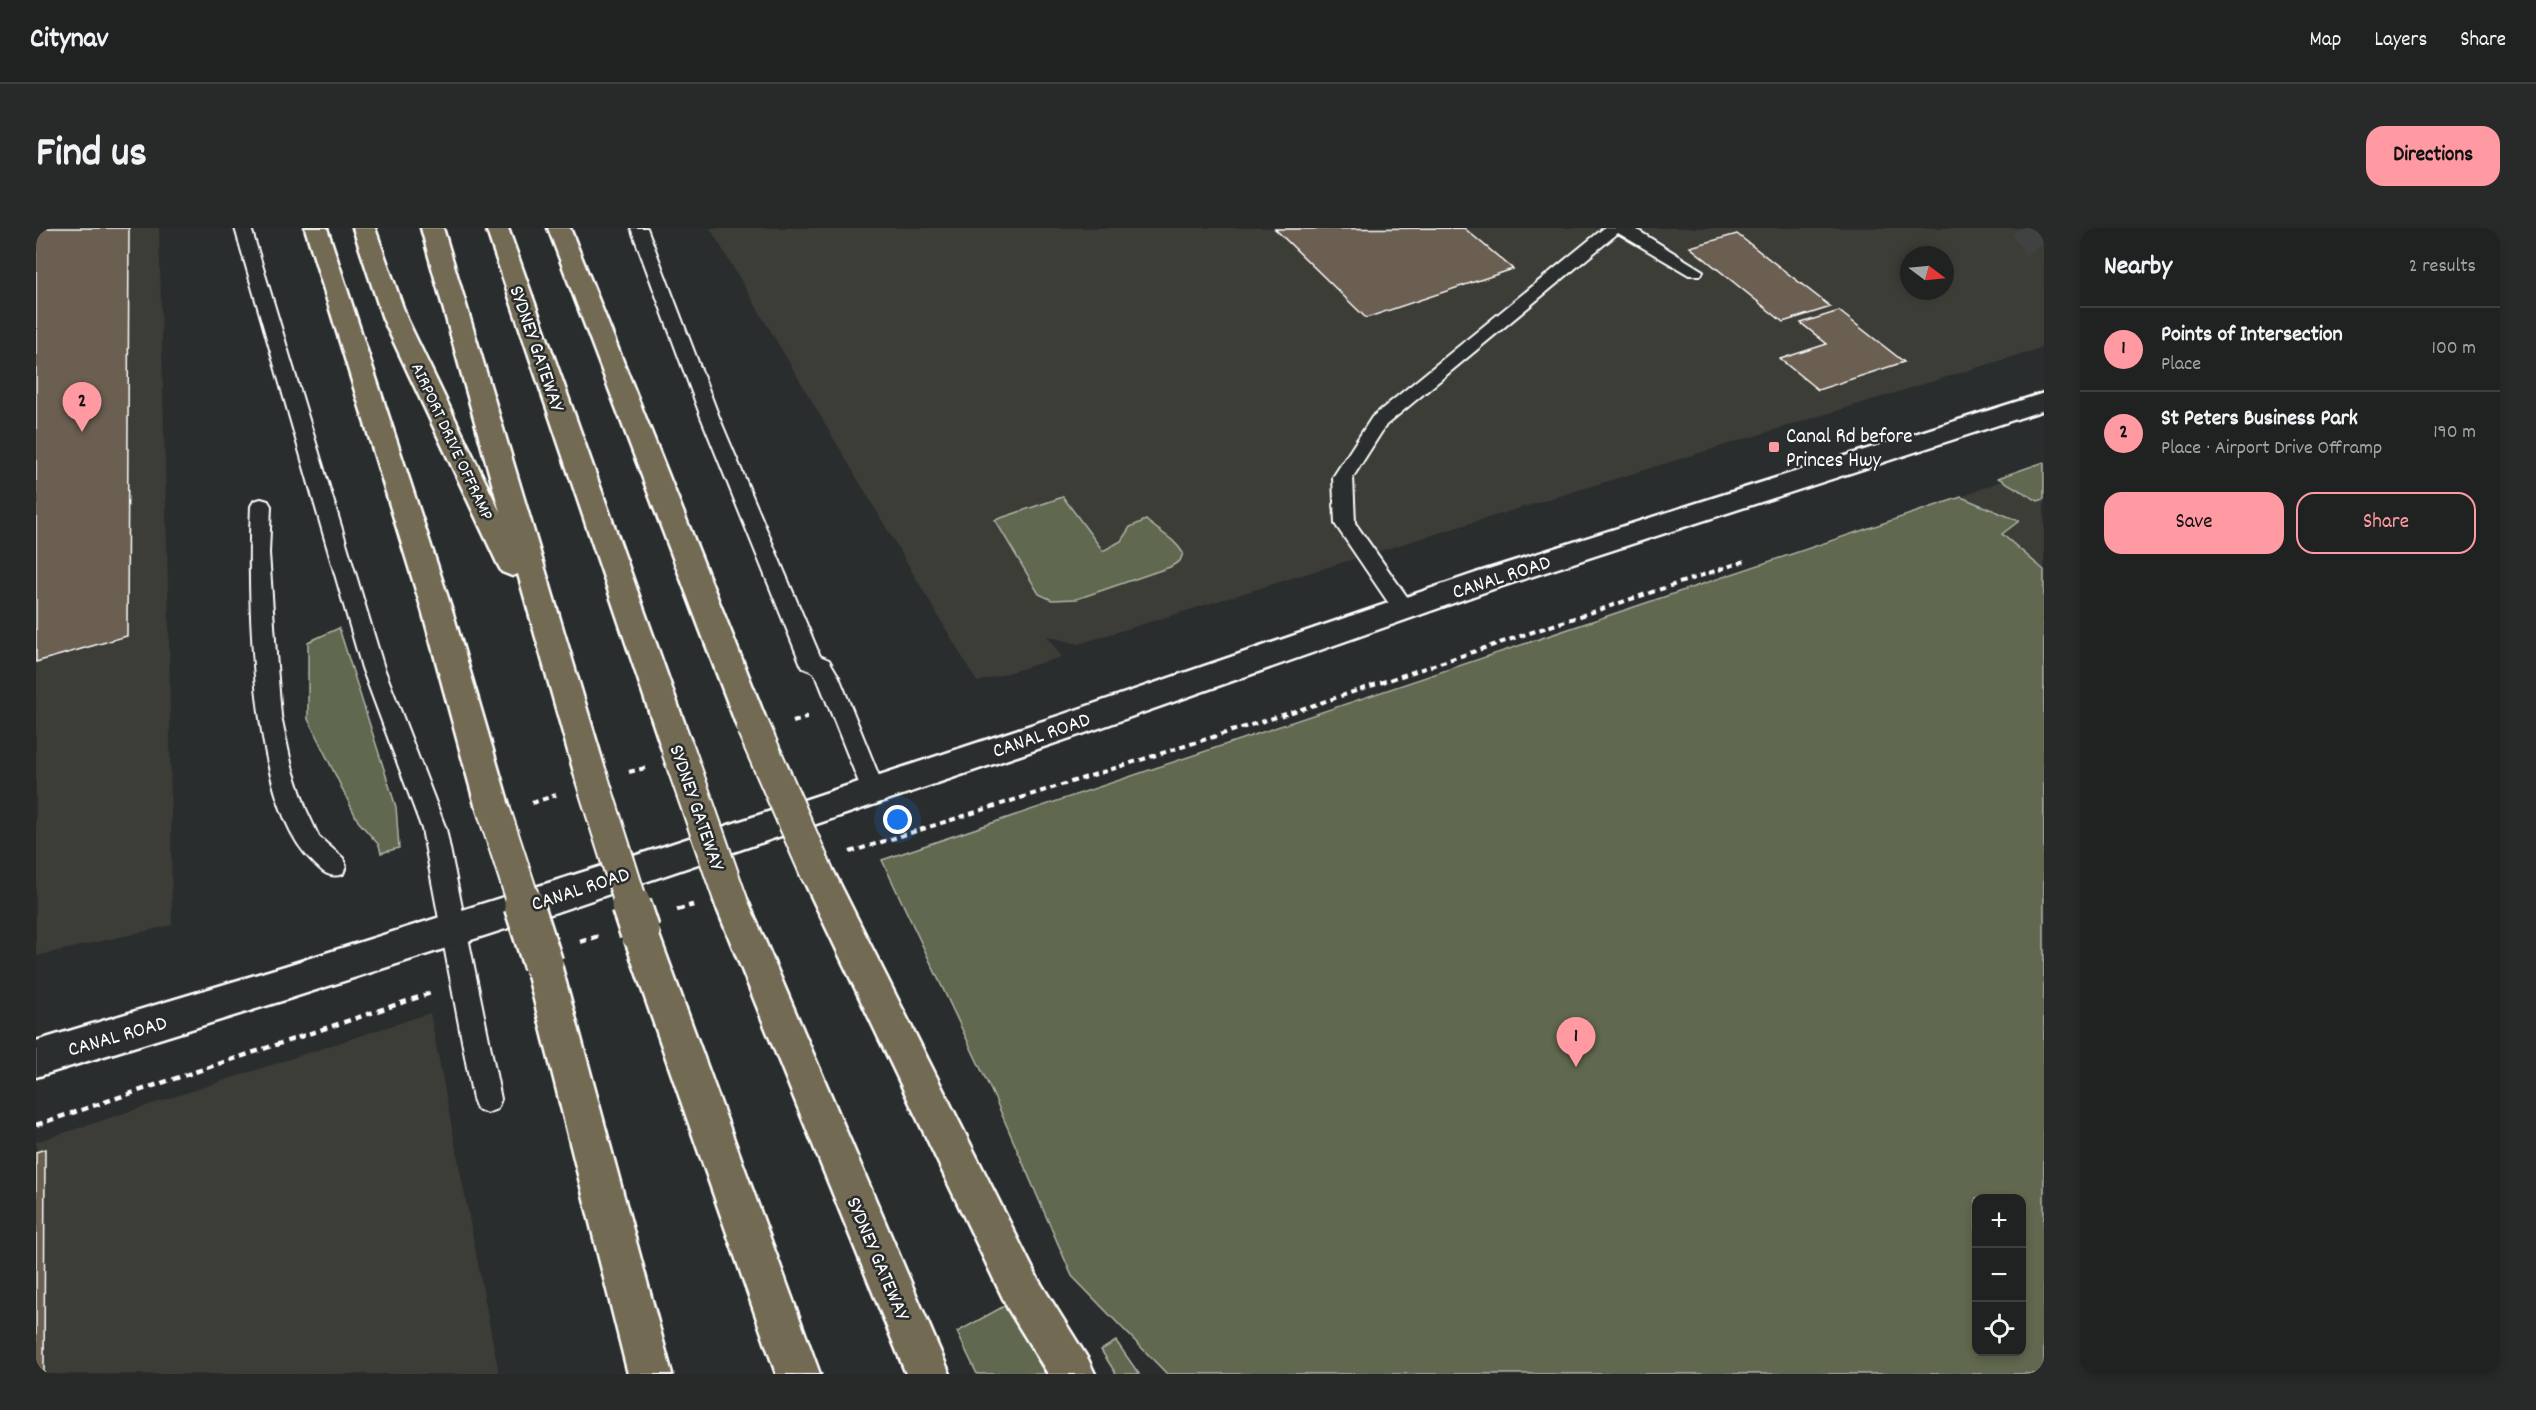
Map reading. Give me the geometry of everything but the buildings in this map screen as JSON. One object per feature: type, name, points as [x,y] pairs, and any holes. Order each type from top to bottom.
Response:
[{"type":"highway","points":[[315,228],[437,610],[492,806],[543,964],[650,1374]]},
{"type":"highway","points":[[333,228],[337,295]]},
{"type":"highway","name":"AIRPORT DRIVE OFFRAMP","points":[[364,228],[395,319],[553,650]]},
{"type":"highway","points":[[432,228],[591,776],[639,926],[798,1374]]},
{"type":"highway","name":"SYDNEY GATEWAY","points":[[497,228],[678,750],[716,902],[928,1374]]},
{"type":"highway","points":[[559,228],[768,726],[817,873],[1023,1294],[1072,1374]]},
{"type":"main road","name":"CANAL ROAD","points":[[36,1059],[191,1013],[452,930],[1030,739],[1404,608],[1725,502],[2044,401]]},
{"type":"lane","points":[[243,228],[373,668],[434,829],[487,1099]]},
{"type":"lane","points":[[639,228],[710,417],[811,662],[821,666],[828,677],[873,791]]},
{"type":"lane","points":[[1404,608],[1345,524],[1343,477],[1379,421],[1614,228]]},
{"type":"lane","points":[[1622,228],[1695,271]]},
{"type":"lane","points":[[261,506],[259,553],[265,654],[270,716],[278,757],[294,809],[310,844],[333,866]]},
{"type":"path","points":[[848,852],[1314,705],[1749,560]]},
{"type":"path","points":[[768,726],[806,718]]},
{"type":"path","points":[[627,773],[650,766]]},
{"type":"path","points":[[527,804],[560,794]]},
{"type":"path","points":[[576,944],[716,902]]},
{"type":"path","points":[[36,1125],[463,982]]},
{"type":"shaded area","points":[[36,228],[159,228],[169,629],[172,925],[36,956]]},
{"type":"shaded area","points":[[710,228],[2044,228],[2044,347],[1078,644],[1047,636],[1061,657],[977,682]]},
{"type":"shaded area","points":[[2001,481],[2037,501],[2044,499],[2044,570],[2002,534],[2019,520],[1961,497]]},
{"type":"shaded area","points":[[430,1013],[499,1374],[36,1374],[36,1142]]},
{"type":"green space","points":[[2044,462],[2044,499],[2038,501],[1998,478]]},
{"type":"green space","points":[[1063,497],[1103,551],[1121,541],[1130,527],[1146,520],[1179,547],[1183,553],[1180,561],[1170,567],[1077,599],[1052,600],[1039,594],[995,520]]},
{"type":"green space","points":[[1961,497],[2019,521],[2002,534],[2044,570],[2044,1374],[1167,1374],[1072,1276],[996,1101],[882,860]]},
{"type":"green space","points":[[339,628],[396,807],[399,848],[381,853],[379,845],[358,821],[308,719],[308,642]]},
{"type":"green space","points":[[1006,1305],[1045,1374],[977,1374],[957,1332]]},
{"type":"green space","points":[[1116,1341],[1139,1374],[1116,1374],[1101,1350]]},
{"type":"tunnel","points":[[2022,228],[2044,259]]},
{"type":"place","name":"St Peters Business Park","points":[[82,432]]},
{"type":"place","name":"Canal Rd before Princes Hwy","points":[[1774,447]]},
{"type":"place","name":"Points of Intersection","points":[[1576,1067]]}]
